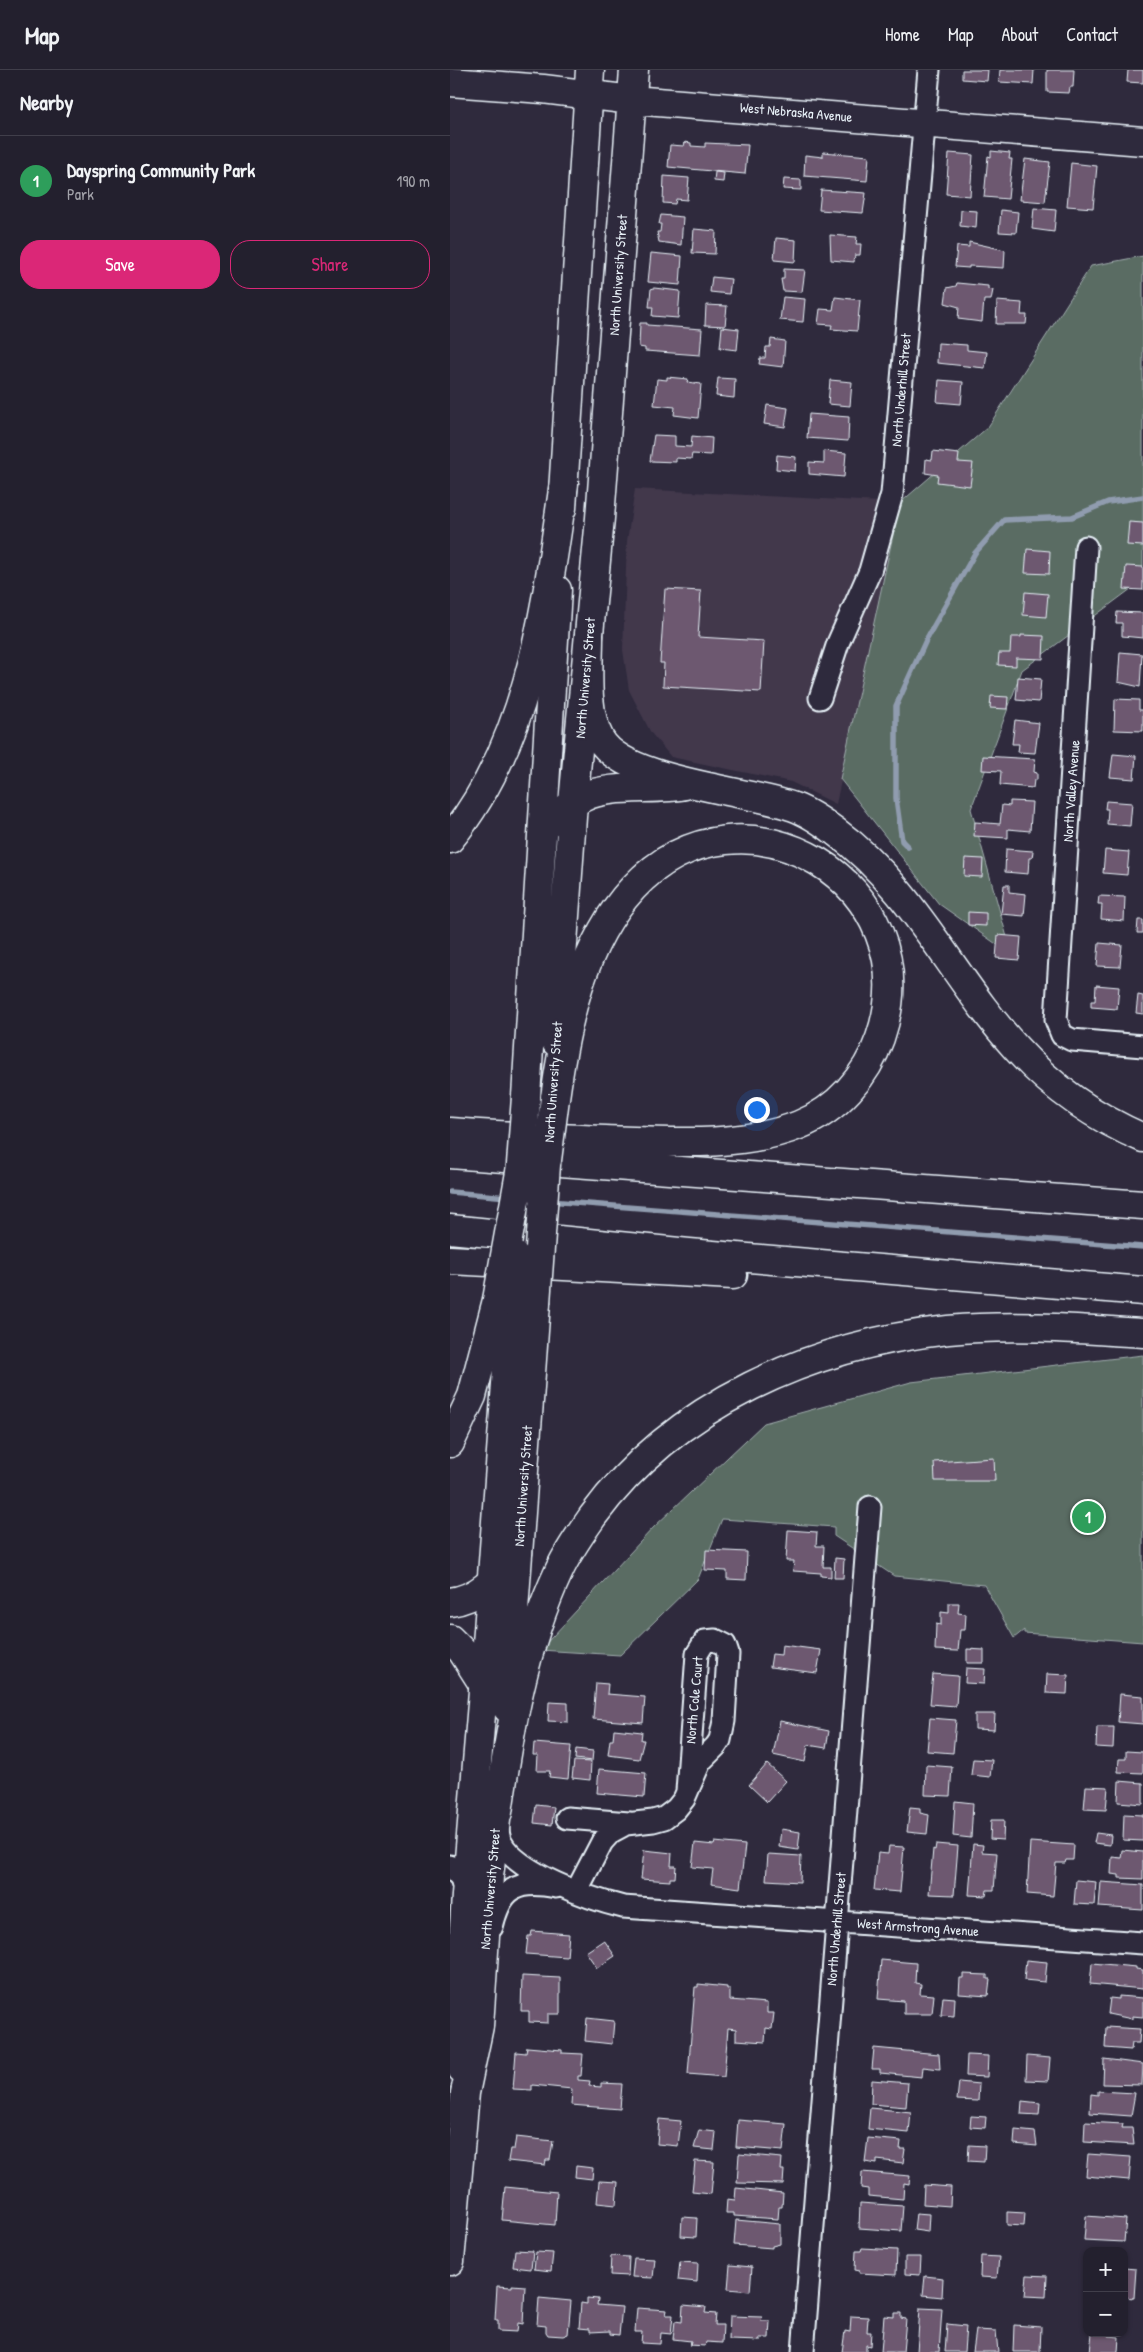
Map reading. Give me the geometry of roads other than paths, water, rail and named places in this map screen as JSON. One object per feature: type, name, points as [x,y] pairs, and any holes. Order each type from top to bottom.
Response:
[{"type":"main road","name":"North University Street","points":[[465,2093],[458,2024],[466,1895],[515,1301],[521,1167],[544,1098],[589,636],[634,70]]},
{"type":"main road","name":"West Nebraska Avenue","points":[[450,82],[588,82],[632,100],[1143,141]]},
{"type":"main road","name":"North University Street","points":[[450,2261],[465,2093],[479,2026],[489,1876],[497,1816],[518,1552],[515,1301],[547,1160],[544,1098],[543,827],[588,82]]},
{"type":"main road","points":[[450,839],[494,772],[513,724],[541,625],[564,483]]},
{"type":"main road","points":[[589,636],[590,706],[594,722],[604,745],[626,762],[689,784],[763,797],[797,807],[836,831],[863,854],[897,890],[1001,1029],[1041,1074],[1099,1117],[1143,1138]]},
{"type":"main road","points":[[543,827],[573,803],[597,792],[666,789],[689,784]]},
{"type":"main road","points":[[450,1132],[672,1142],[760,1136],[806,1122],[832,1106],[855,1083],[874,1054],[884,1026],[889,994],[888,966],[884,945],[868,910],[851,887],[833,871],[793,848],[770,842],[735,840],[702,845],[676,855],[649,873],[635,886],[615,910],[602,931],[585,970],[574,1003],[563,1047],[544,1098]]},
{"type":"main road","points":[[450,1154],[1143,1206]]},
{"type":"main road","points":[[450,1229],[689,1253],[1143,1292]]},
{"type":"main road","points":[[450,1260],[802,1279],[1143,1292]]},
{"type":"main road","points":[[450,1443],[515,1301]]},
{"type":"main road","points":[[497,1816],[518,1688],[538,1622],[559,1570],[573,1545],[606,1499],[652,1450],[669,1436],[712,1406],[741,1390],[796,1367],[893,1339],[947,1330],[985,1328],[1143,1333]]},
{"type":"main road","points":[[450,1602],[470,1597],[491,1582],[518,1552]]},
{"type":"main road","points":[[450,1639],[462,1651],[484,1684]]},
{"type":"street","name":"North Underhill Street","points":[[820,698],[838,643],[870,571],[892,494],[929,70]]},
{"type":"street","name":"North Valley Avenue","points":[[1086,547],[1057,1012],[1058,1026],[1062,1035],[1078,1041],[1143,1046]]},
{"type":"street","name":"North Underhill Street","points":[[803,2352],[870,1507]]},
{"type":"street","name":"North Cole Court","points":[[576,1892],[602,1842],[618,1827],[630,1823],[664,1818],[679,1806],[687,1791],[700,1762],[718,1743],[723,1729],[728,1654],[725,1645],[716,1640],[705,1641],[697,1654],[687,1791]]},
{"type":"street","name":"West Armstrong Avenue","points":[[497,1816],[500,1841],[515,1859],[576,1892],[599,1901],[628,1907],[1143,1943]]},
{"type":"street","points":[[567,1818],[630,1823]]},
{"type":"street","points":[[450,1866],[461,1878],[466,1895]]},
{"type":"street","name":"West Armstrong Avenue","points":[[483,1968],[497,1908],[505,1895],[526,1884],[548,1886],[576,1892]]},
{"type":"waterway","points":[[908,847],[902,841],[896,798],[896,706],[927,638],[975,553],[1004,520],[1072,517],[1108,502],[1143,497]]},
{"type":"waterway","points":[[450,1192],[508,1197]]},
{"type":"waterway","points":[[549,1201],[1143,1247]]},
{"type":"place","name":"Dayspring Community Park","points":[[1088,1517]]}]
